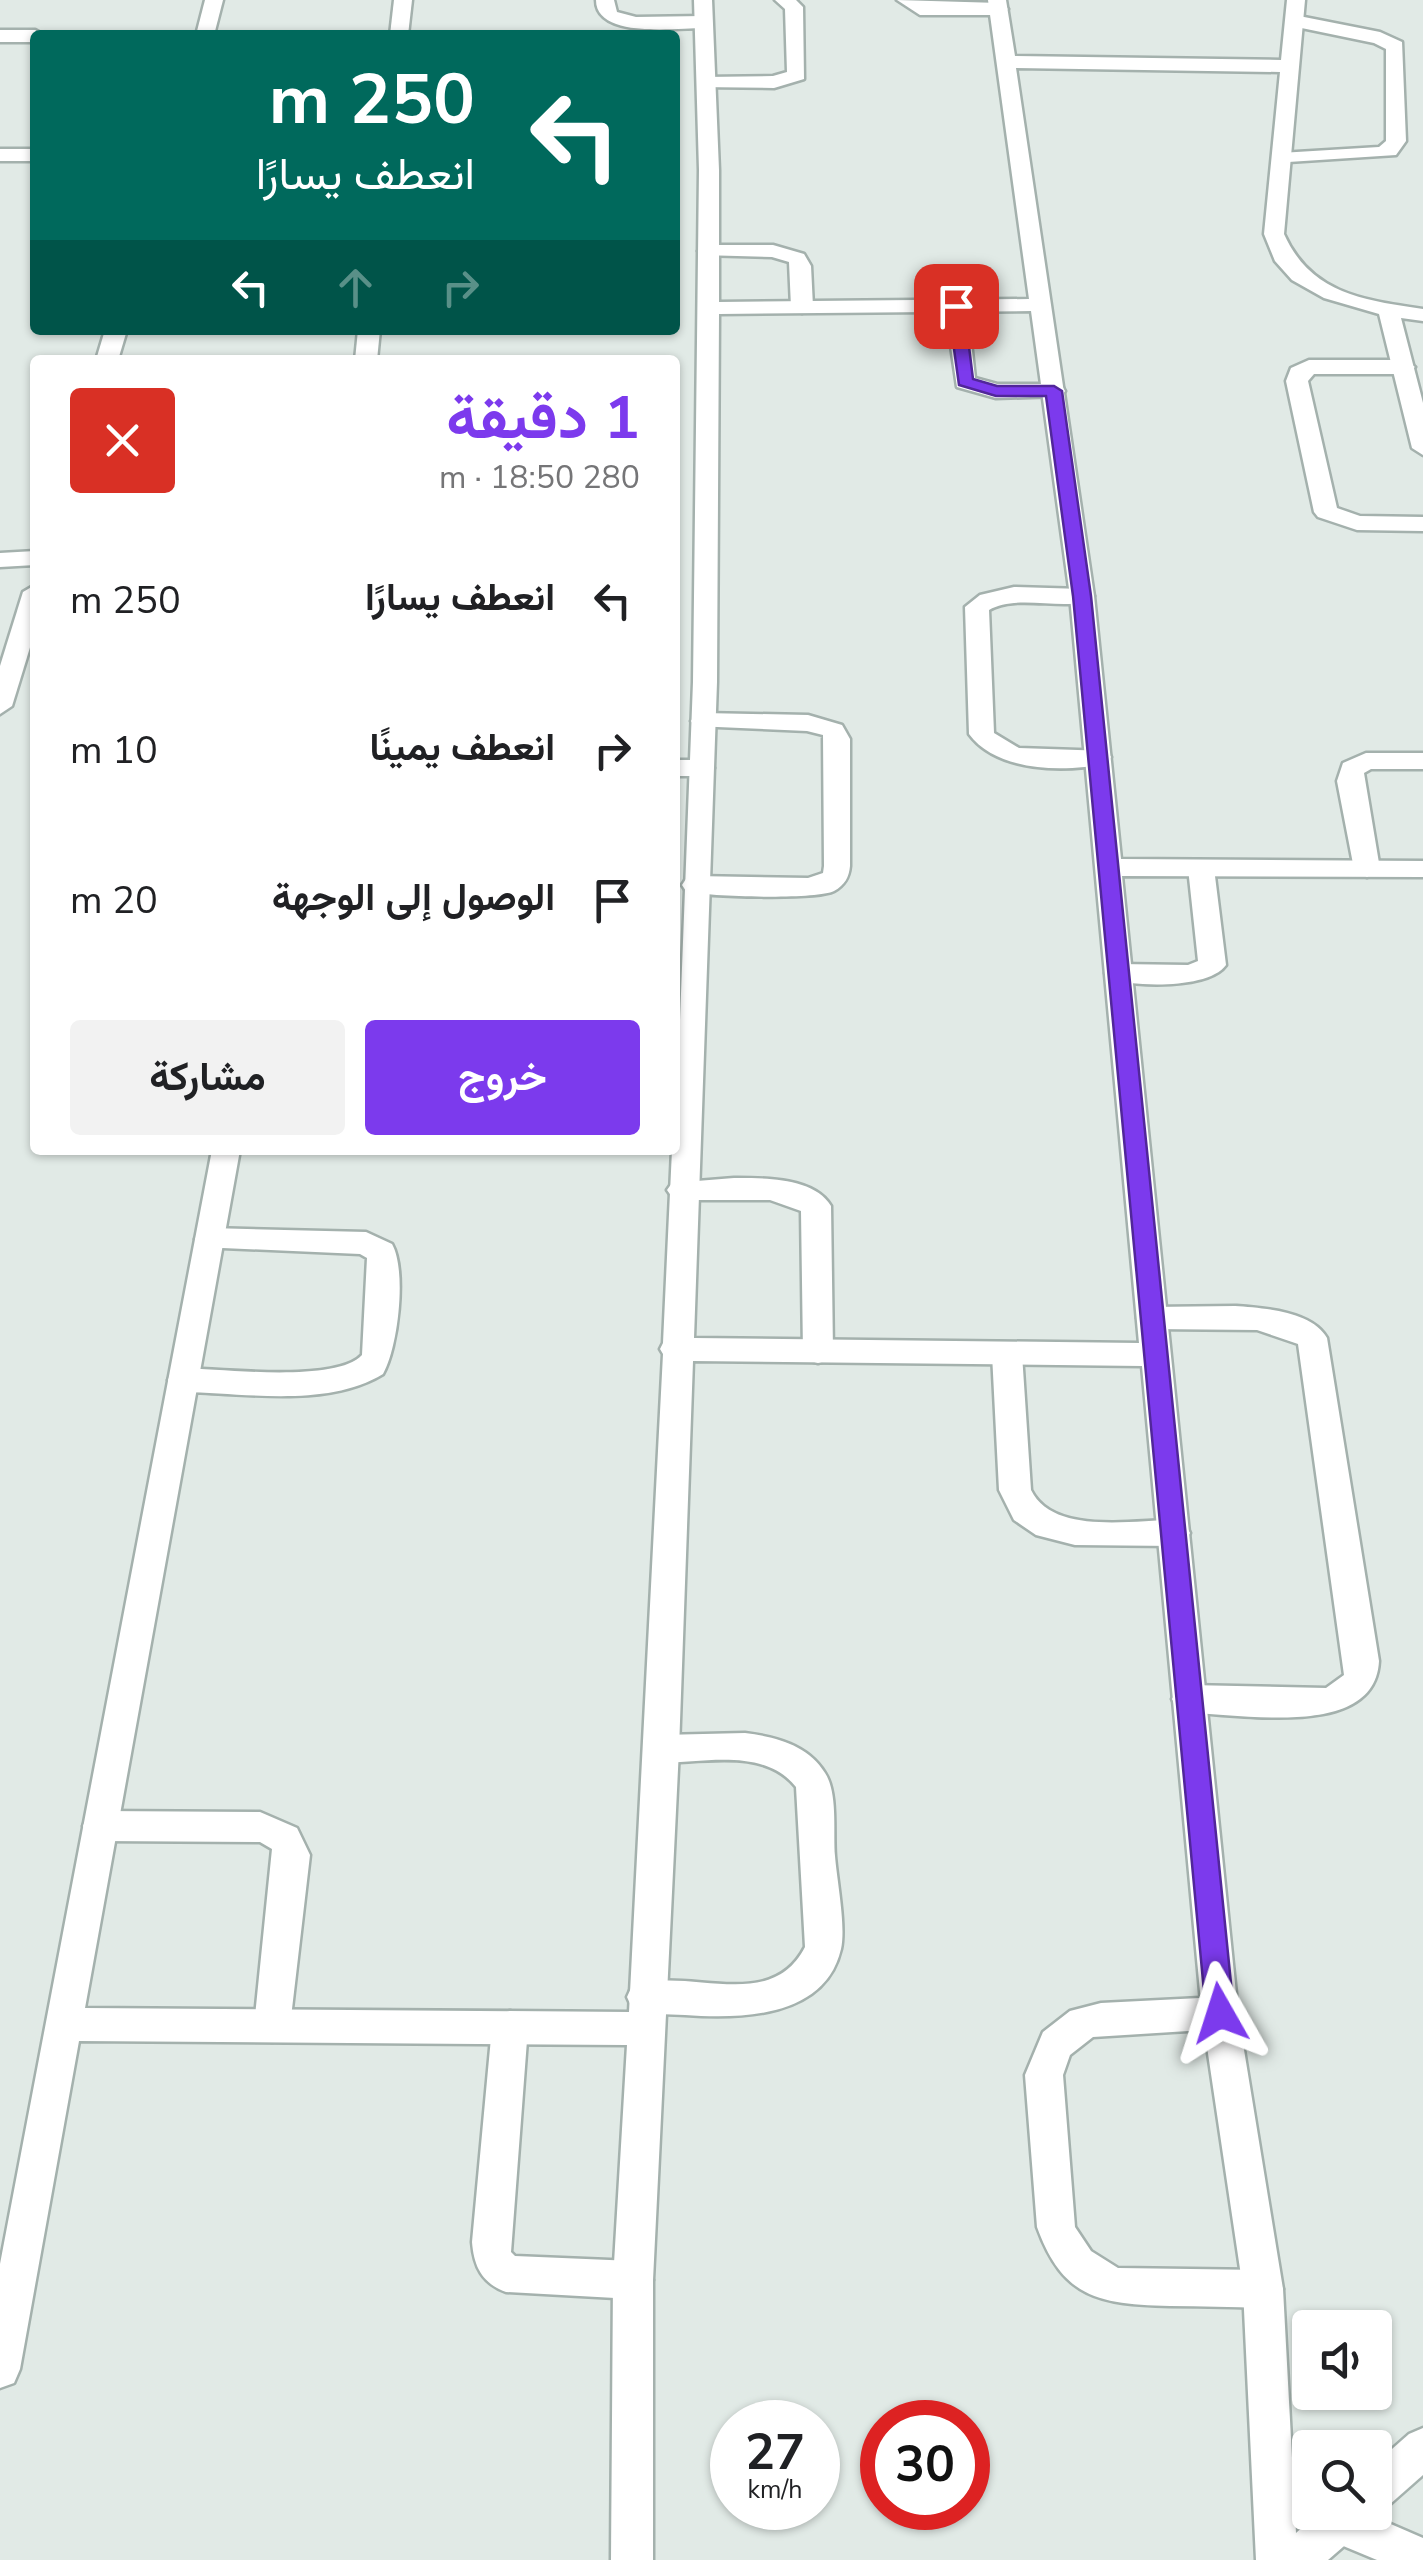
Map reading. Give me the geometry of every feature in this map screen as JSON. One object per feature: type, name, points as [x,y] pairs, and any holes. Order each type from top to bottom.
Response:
[{"type":"street","points":[[206,30],[214,0]]},
{"type":"street","points":[[399,30],[402,0]]},
{"type":"street","points":[[605,0],[610,16],[621,20],[703,11],[708,251],[690,682],[703,721],[688,768],[696,886],[662,1749],[633,2280],[632,2560]]},
{"type":"street","points":[[705,82],[774,82],[797,75],[794,7],[784,0]]},
{"type":"street","points":[[906,0],[920,8],[998,4],[1082,596],[1220,2013],[1264,2289],[1277,2560]]},
{"type":"street","points":[[1280,159],[1389,151],[1396,141],[1395,46],[1295,10],[1280,159],[1274,234],[1289,266],[1330,294],[1389,311],[1423,314]]},
{"type":"street","points":[[0,36],[30,36]]},
{"type":"street","points":[[1006,62],[1290,66]]},
{"type":"street","points":[[0,155],[30,155]]},
{"type":"street","points":[[708,251],[773,250],[797,258],[802,307]]},
{"type":"street","points":[[708,308],[1041,305]]},
{"type":"street","points":[[956,306],[965,382],[996,391],[1054,391]]},
{"type":"street","points":[[1389,311],[1423,448]]},
{"type":"street","points":[[1404,366],[1309,367],[1299,373],[1297,381],[1326,512],[1357,523],[1423,524]]},
{"type":"street","points":[[0,560],[30,558]]},
{"type":"street","points":[[1082,596],[1005,595],[988,598],[977,607],[982,734],[988,745],[1002,752],[1098,756]]},
{"type":"street","points":[[0,706],[30,608]]},
{"type":"street","points":[[696,886],[824,885],[836,876],[838,866],[837,739],[833,730],[808,723],[703,721]]},
{"type":"street","points":[[1366,869],[1350,781],[1352,769],[1366,761],[1423,761]]},
{"type":"street","points":[[1109,867],[1423,869]]},
{"type":"street","points":[[1118,973],[1192,974],[1212,964],[1201,868]]},
{"type":"street","points":[[0,2369],[225,1155]]},
{"type":"street","points":[[682,1190],[786,1192],[804,1196],[816,1206],[818,1352]]},
{"type":"street","points":[[183,1380],[356,1378],[374,1364],[379,1346],[385,1266],[381,1252],[366,1243],[210,1239]]},
{"type":"street","points":[[1152,1318],[1270,1320],[1294,1324],[1312,1338],[1362,1661],[1361,1680],[1346,1695],[1326,1702],[1189,1699]]},
{"type":"street","points":[[675,1349],[1156,1356]]},
{"type":"street","points":[[1008,1354],[1015,1490],[1026,1511],[1047,1526],[1074,1532],[1174,1533]]},
{"type":"street","points":[[64,2024],[510,2027],[780,1996],[814,1972],[823,1948],[812,1783],[805,1770],[779,1751],[662,1749]]},
{"type":"street","points":[[100,1826],[260,1827],[277,1830],[288,1840],[292,1855],[272,2026]]},
{"type":"street","points":[[1220,2013],[1102,2018],[1084,2023],[1056,2044],[1048,2059],[1042,2092],[1056,2227],[1077,2264],[1113,2286],[1264,2289]]},
{"type":"street","points":[[510,2027],[491,2242],[493,2260],[506,2274],[633,2280]]},
{"type":"street","points":[[1392,2476],[1423,2448]]},
{"type":"street","points":[[1297,2560],[1331,2530]]},
{"type":"street","points":[[1368,2530],[1423,2558]]},
{"type":"route","points":[[956,306],[965,382],[978,389],[996,391],[1054,391],[1082,596],[1220,2013]]}]
